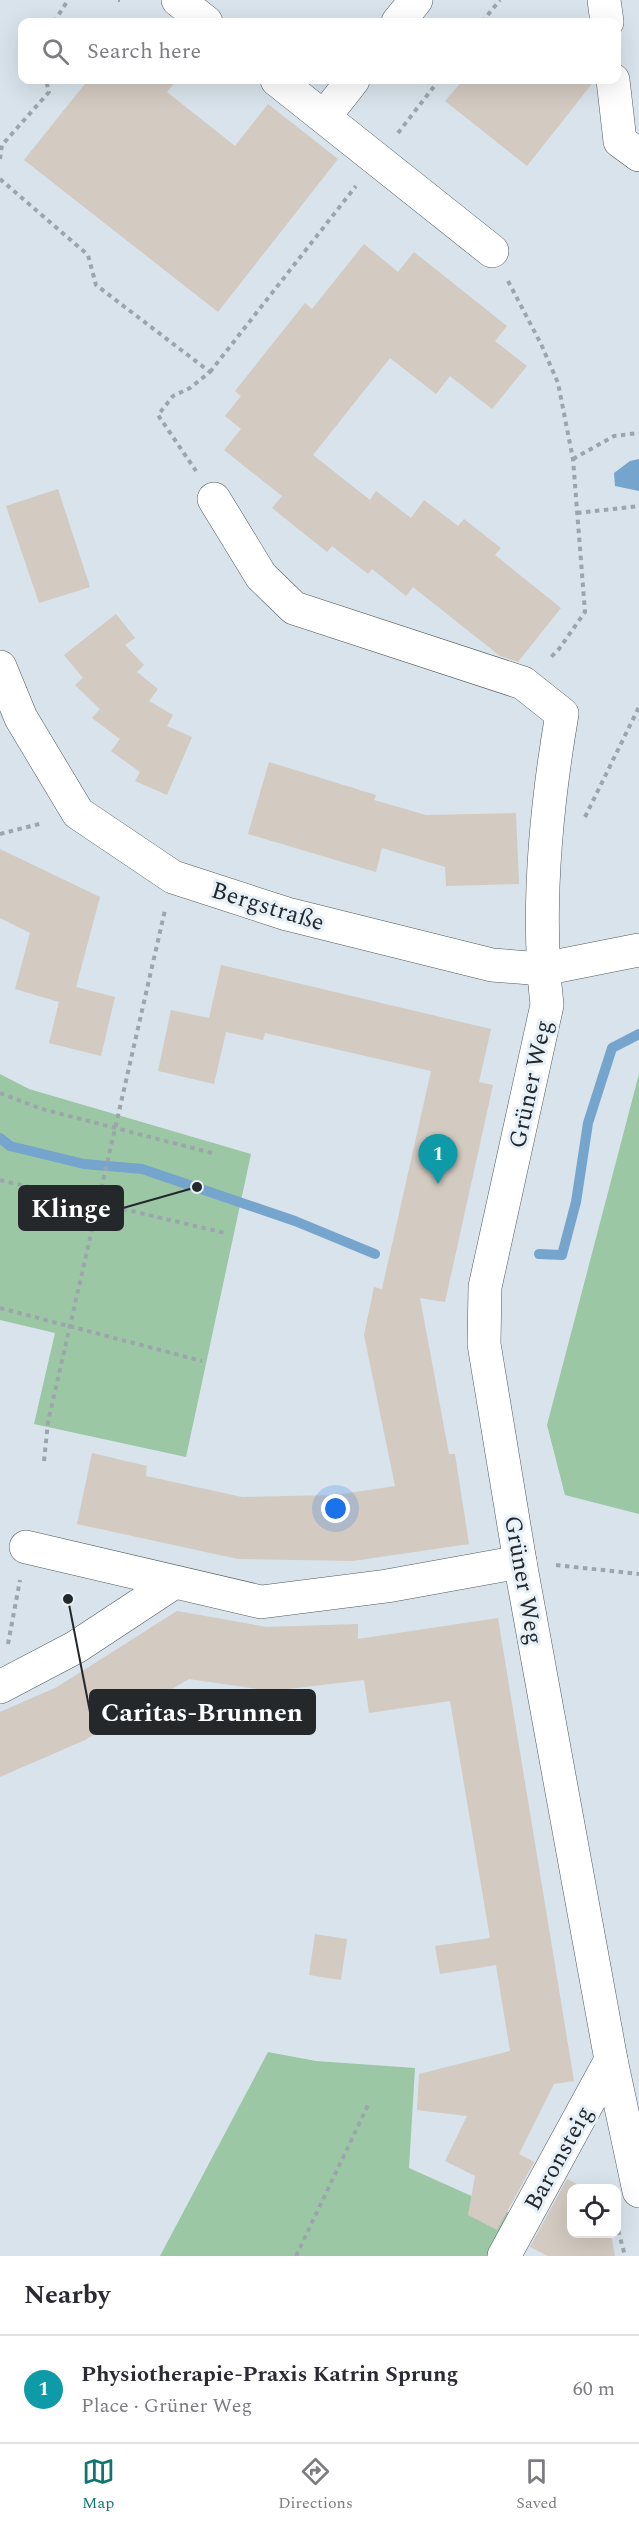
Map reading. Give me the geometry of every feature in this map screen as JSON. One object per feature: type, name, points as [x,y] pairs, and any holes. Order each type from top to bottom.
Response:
[{"type":"street","points":[[178,0],[201,18]]},
{"type":"street","points":[[401,18],[416,0]]},
{"type":"street","points":[[604,0],[606,18]]},
{"type":"street","points":[[282,84],[492,251]]},
{"type":"street","points":[[324,117],[350,84]]},
{"type":"street","points":[[613,84],[620,141],[639,155]]},
{"type":"street","name":"Grüner Weg","points":[[214,499],[261,576],[294,608],[523,683],[562,714],[554,759],[545,853],[543,969],[547,1005],[485,1287],[484,1344],[520,1562],[611,2060],[639,2191]]},
{"type":"street","name":"Bergstraße","points":[[0,667],[21,718],[78,813],[172,877],[287,914],[492,965],[543,969],[639,950]]},
{"type":"street","points":[[26,1547],[261,1602],[387,1586],[520,1562]]},
{"type":"street","points":[[0,1687],[76,1647],[173,1583]]},
{"type":"street","name":"Baronsteig","points":[[504,2256],[611,2060]]},
{"type":"path","points":[[57,18],[68,0]]},
{"type":"path","points":[[485,18],[500,0]]},
{"type":"path","points":[[0,159],[2,145],[49,92],[47,84]]},
{"type":"path","points":[[214,499],[158,415],[172,396],[190,388],[210,372],[436,84]]},
{"type":"path","points":[[0,178],[88,255],[96,285],[210,372]]},
{"type":"path","points":[[492,251],[541,344],[558,383],[573,459],[585,612],[559,649]]},
{"type":"path","points":[[573,459],[614,436],[639,433]]},
{"type":"path","points":[[577,513],[639,506]]},
{"type":"path","points":[[0,834],[78,813]]},
{"type":"path","points":[[44,1461],[48,1422],[172,877]]},
{"type":"path","points":[[0,1093],[42,1109],[117,1126],[212,1153]]},
{"type":"path","points":[[0,1180],[225,1233]]},
{"type":"path","points":[[0,1308],[202,1361]]},
{"type":"path","points":[[0,1687],[26,1547]]},
{"type":"path","points":[[520,1562],[639,1574]]},
{"type":"path","points":[[296,2256],[369,2103]]},
{"type":"path","points":[[620,2238],[625,2256]]},
{"type":"green space","points":[[0,1074],[29,1089],[251,1154],[186,1457],[34,1424],[55,1333],[0,1320]]},
{"type":"green space","points":[[639,1074],[639,1514],[565,1495],[547,1425]]},
{"type":"green space","points":[[268,2052],[316,2061],[415,2068],[409,2168],[516,2216],[494,2256],[160,2256]]},
{"type":"water","points":[[639,459],[639,491],[615,486],[614,473],[630,461]]},
{"type":"building","points":[[85,84],[174,84],[167,92],[235,146],[268,104],[338,159],[218,312],[24,160]]},
{"type":"building","points":[[460,84],[592,84],[527,166],[445,101]]},
{"type":"building","points":[[364,244],[398,272],[414,252],[507,326],[495,341],[527,366],[492,409],[450,376],[436,394],[390,358],[313,455],[370,500],[376,491],[411,518],[424,500],[458,526],[464,519],[501,548],[495,555],[561,608],[518,662],[500,656],[413,587],[406,596],[372,569],[368,574],[332,546],[327,552],[272,508],[282,496],[224,450],[241,429],[225,416],[241,396],[235,391],[305,303],[312,309]]},
{"type":"building","points":[[58,489],[90,587],[39,603],[6,506]]},
{"type":"building","points":[[116,614],[135,638],[125,645],[144,665],[137,672],[158,689],[149,701],[173,715],[167,726],[192,737],[167,795],[135,781],[140,772],[111,751],[120,739],[92,718],[100,709],[75,685],[83,678],[64,655]]},
{"type":"building","points":[[269,762],[376,795],[374,800],[426,815],[516,813],[519,884],[446,886],[445,867],[382,848],[376,872],[248,834]]},
{"type":"building","points":[[0,849],[100,897],[76,987],[115,997],[101,1056],[49,1043],[59,1002],[15,989],[30,933],[0,918]]},
{"type":"building","points":[[221,965],[491,1029],[479,1082],[493,1085],[445,1302],[420,1298],[449,1454],[455,1454],[469,1544],[353,1561],[238,1559],[77,1524],[92,1453],[147,1466],[146,1476],[242,1497],[335,1495],[395,1486],[364,1335],[374,1287],[382,1289],[431,1071],[265,1033],[263,1040],[226,1032],[214,1084],[158,1071],[171,1010],[209,1018]]},
{"type":"building","points":[[177,1611],[267,1627],[358,1624],[358,1639],[498,1618],[574,2081],[554,2084],[519,2154],[534,2162],[497,2230],[468,2215],[475,2176],[445,2161],[467,2116],[417,2110],[419,2074],[510,2051],[496,1965],[440,1974],[435,1946],[490,1938],[450,1701],[369,1713],[364,1680],[271,1691],[189,1679],[85,1740],[0,1777],[0,1712],[57,1687]]},
{"type":"building","points":[[315,1934],[347,1939],[341,1980],[309,1975]]},
{"type":"building","points":[[567,2179],[577,2184],[567,2184],[567,2238],[612,2238],[615,2256],[548,2256],[530,2247]]},
{"type":"waterway","points":[[539,1254],[562,1255],[576,1202],[588,1123],[612,1048],[639,1034]]},
{"type":"waterway","points":[[0,1138],[10,1146],[84,1164],[142,1169],[295,1221],[375,1254]]},
{"type":"place","name":"Physiotherapie-Praxis Katrin Sprung","points":[[438,1184]]},
{"type":"place","name":"Klinge","points":[[197,1187]]},
{"type":"place","name":"Caritas-Brunnen","points":[[68,1599]]}]
